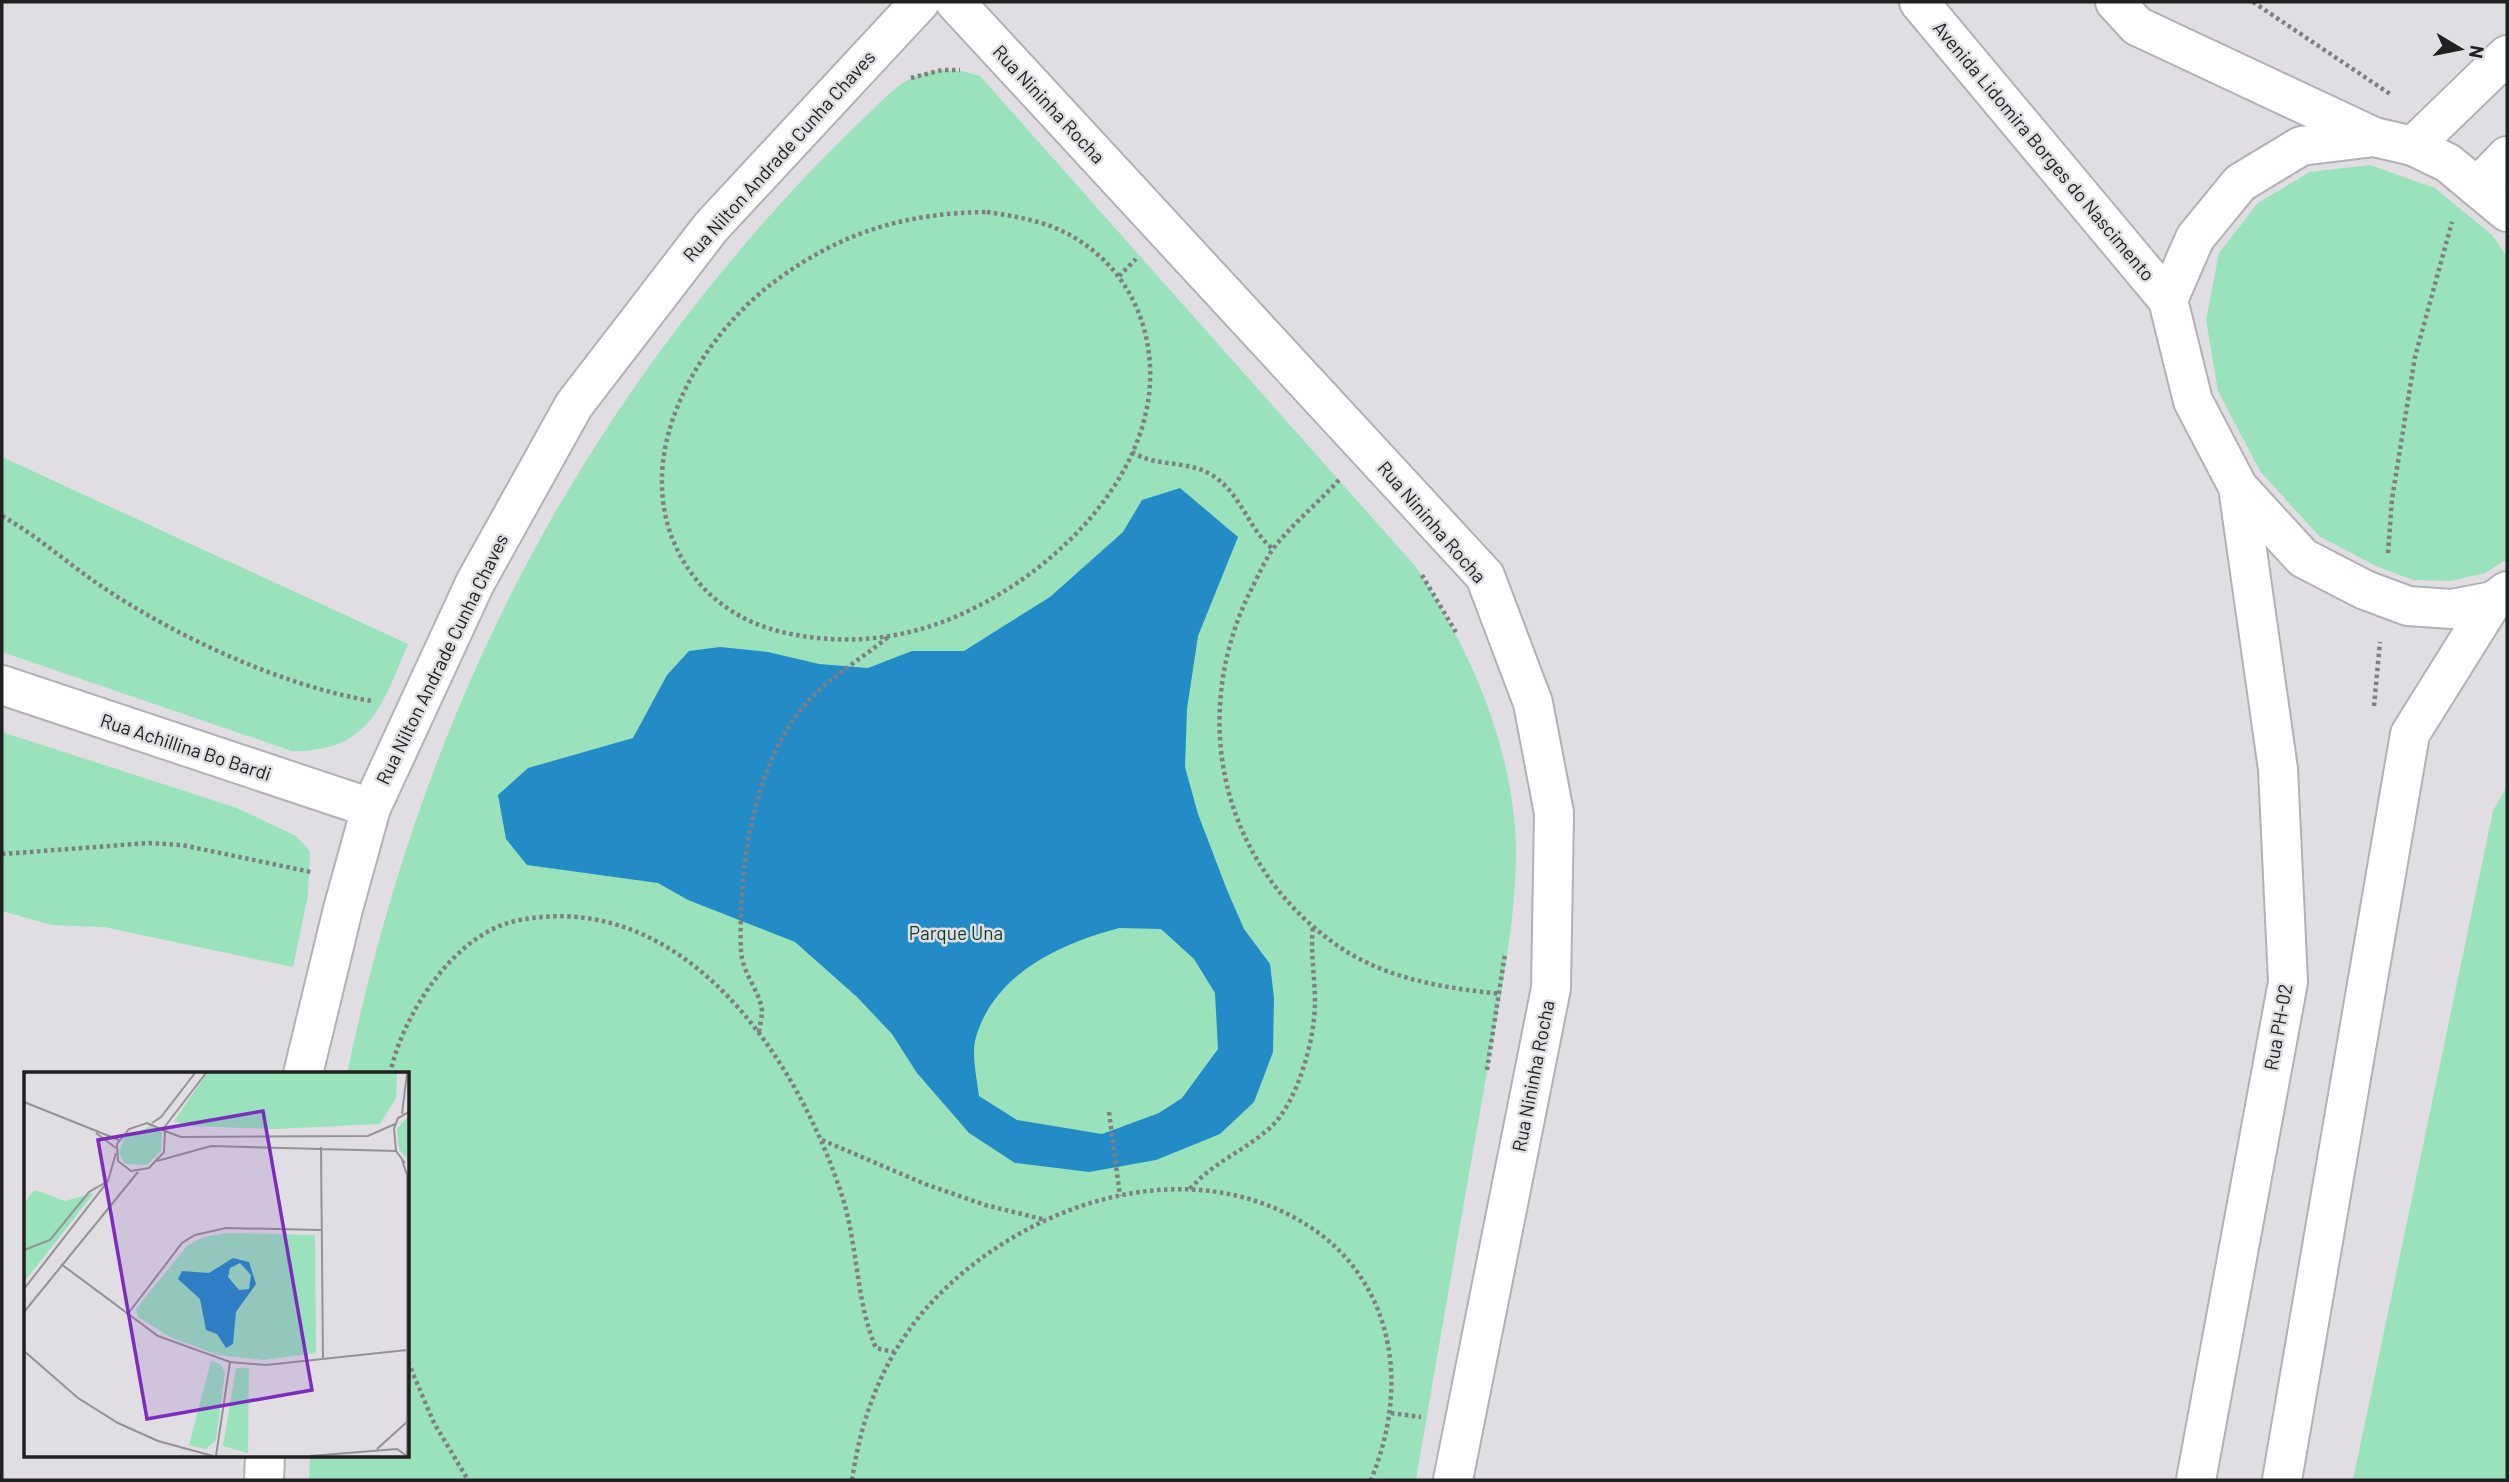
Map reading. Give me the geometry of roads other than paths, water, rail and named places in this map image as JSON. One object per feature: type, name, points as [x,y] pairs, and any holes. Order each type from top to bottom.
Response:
[{"type":"street","name":"Rua Nilton Andrade Cunha Chaves","points":[[303,1072],[350,881],[371,808],[475,583],[574,405],[711,227],[920,2]]},
{"type":"street","name":"Rua Nininha Rocha","points":[[955,2],[1485,576],[1533,704],[1554,813],[1551,988],[1453,1480]]},
{"type":"street","name":"Avenida Lidomira Borges do Nascimento","points":[[1919,2],[2168,300]]},
{"type":"street","points":[[2132,10],[2374,137],[2413,146],[2448,163],[2507,212]]},
{"type":"street","points":[[2413,146],[2507,55]]},
{"type":"street","points":[[2374,137],[2301,146],[2240,183],[2195,238],[2168,300],[2193,401],[2238,487],[2302,558],[2365,590],[2407,606],[2452,608],[2500,596]]},
{"type":"street","points":[[2477,187],[2507,156]]},
{"type":"street","name":"Rua PH-02","points":[[2196,1480],[2288,982],[2278,769],[2238,487]]},
{"type":"street","points":[[2281,1480],[2410,734],[2500,596]]},
{"type":"street","name":"Rua Achillina Bo Bardi","points":[[2,685],[371,808]]},
{"type":"street","points":[[264,1480],[265,1458]]},
{"type":"water","points":[[1180,488],[1238,537],[1198,636],[1187,709],[1185,767],[1198,814],[1227,890],[1244,929],[1270,964],[1274,998],[1273,1052],[1254,1102],[1220,1134],[1156,1160],[1089,1172],[1015,1163],[969,1133],[917,1073],[892,1034],[857,997],[795,942],[688,900],[658,883],[527,865],[506,839],[498,795],[528,768],[633,738],[667,675],[689,651],[720,647],[768,652],[819,664],[868,668],[912,651],[964,651],[1050,597],[1123,532],[1142,500]],"holes":[[[1119,928],[1161,929],[1194,959],[1215,993],[1218,1049],[1182,1098],[1159,1113],[1102,1134],[1017,1120],[979,1096],[974,1058],[976,1037],[985,1015],[998,995],[1014,979],[1032,964],[1097,935]]]},
{"type":"park label","name":"Parque Una","points":[[956,933]]}]
